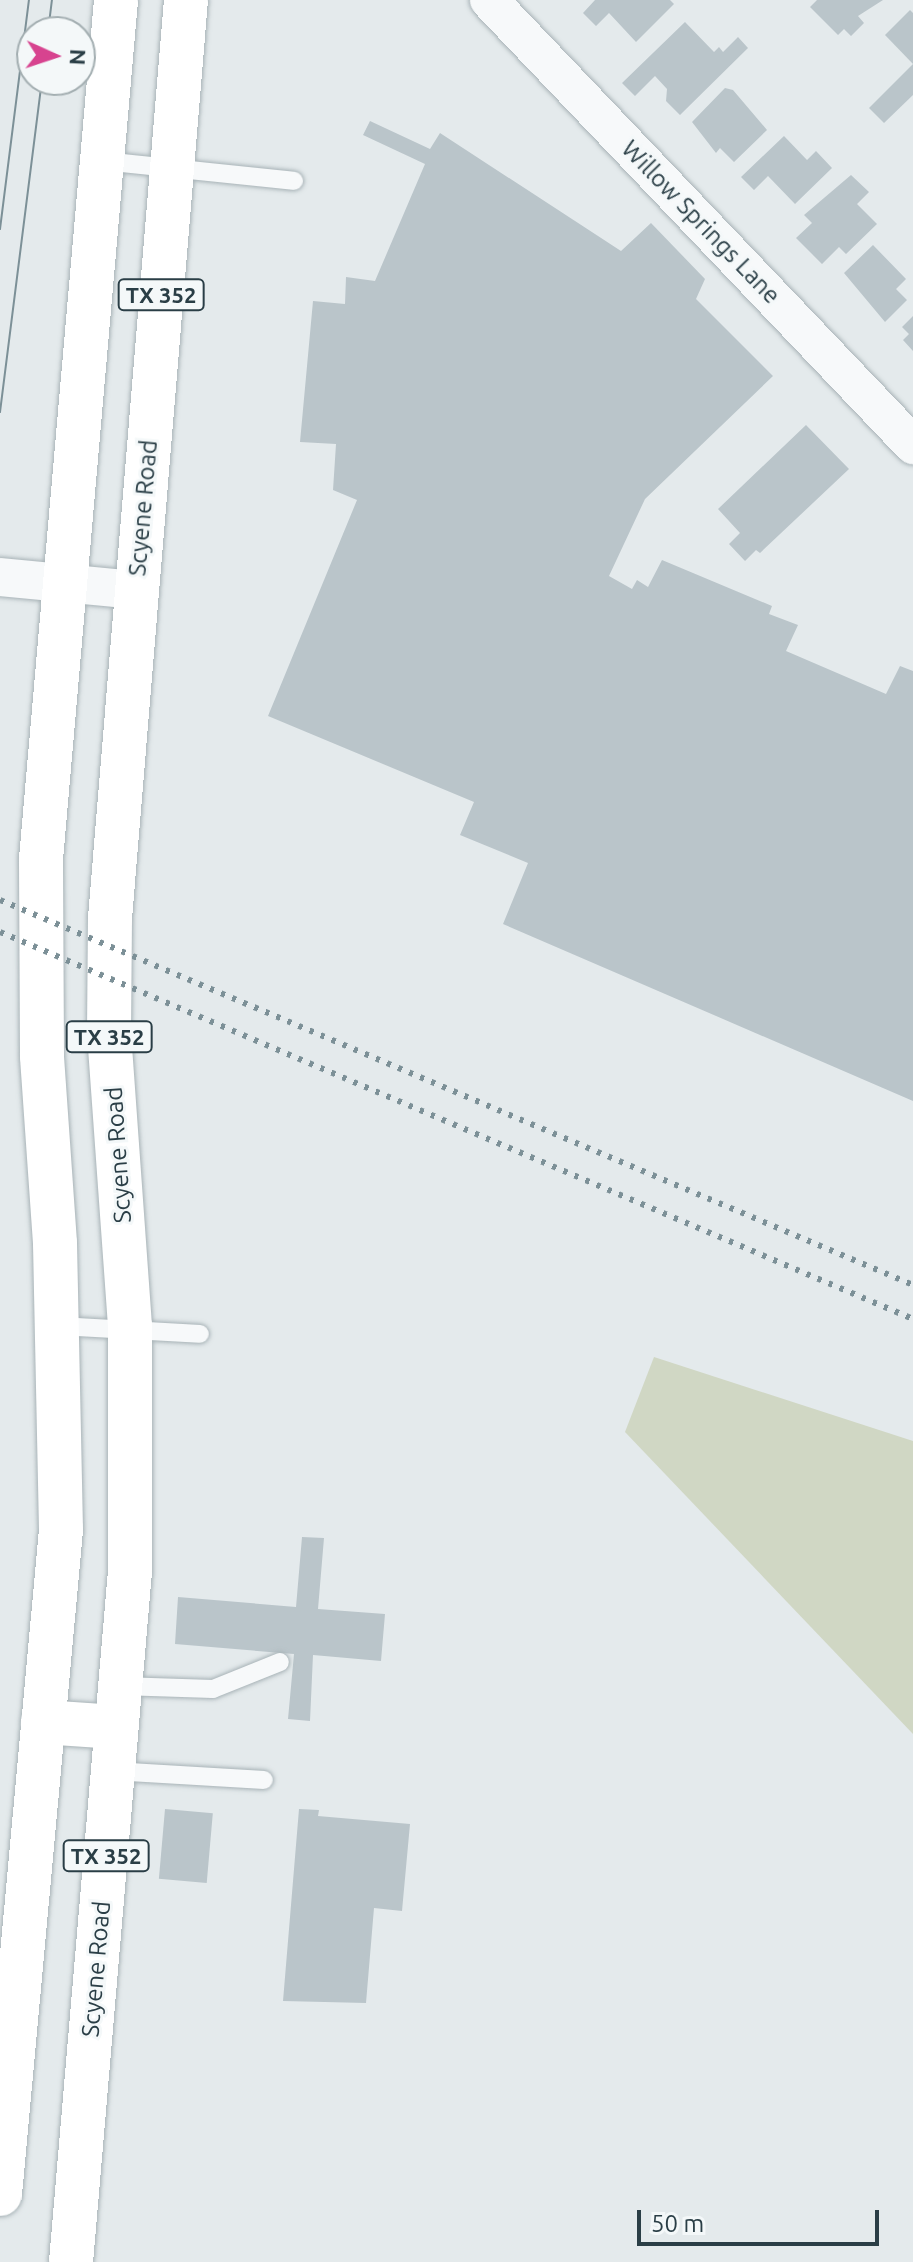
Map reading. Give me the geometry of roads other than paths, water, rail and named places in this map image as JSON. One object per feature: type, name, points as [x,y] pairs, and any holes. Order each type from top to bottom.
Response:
[{"type":"main road","name":"TX 352","points":[[0,2194],[61,1530],[59,1326],[42,1056],[40,917],[62,585],[116,0]]},
{"type":"main road","name":"Scyene Road","points":[[71,2262],[130,1571],[130,1326],[109,1019],[110,918],[186,0]]},
{"type":"main road","points":[[43,1722],[118,1706]]},
{"type":"street","name":"Willow Springs Lane","points":[[489,0],[913,445]]},
{"type":"street","points":[[0,577],[136,590]]},
{"type":"lane","points":[[100,161],[294,181]]},
{"type":"lane","points":[[59,1326],[130,1326],[200,1334]]},
{"type":"lane","points":[[118,1706],[213,1689],[280,1662]]},
{"type":"lane","points":[[113,1771],[264,1780]]},
{"type":"tram line","points":[[0,229],[29,0]]},
{"type":"tram line","points":[[50,16],[52,0]]},
{"type":"tram line","points":[[0,412],[40,96]]},
{"type":"railway","points":[[0,900],[913,1285]]},
{"type":"railway","points":[[0,932],[913,1319]]}]
